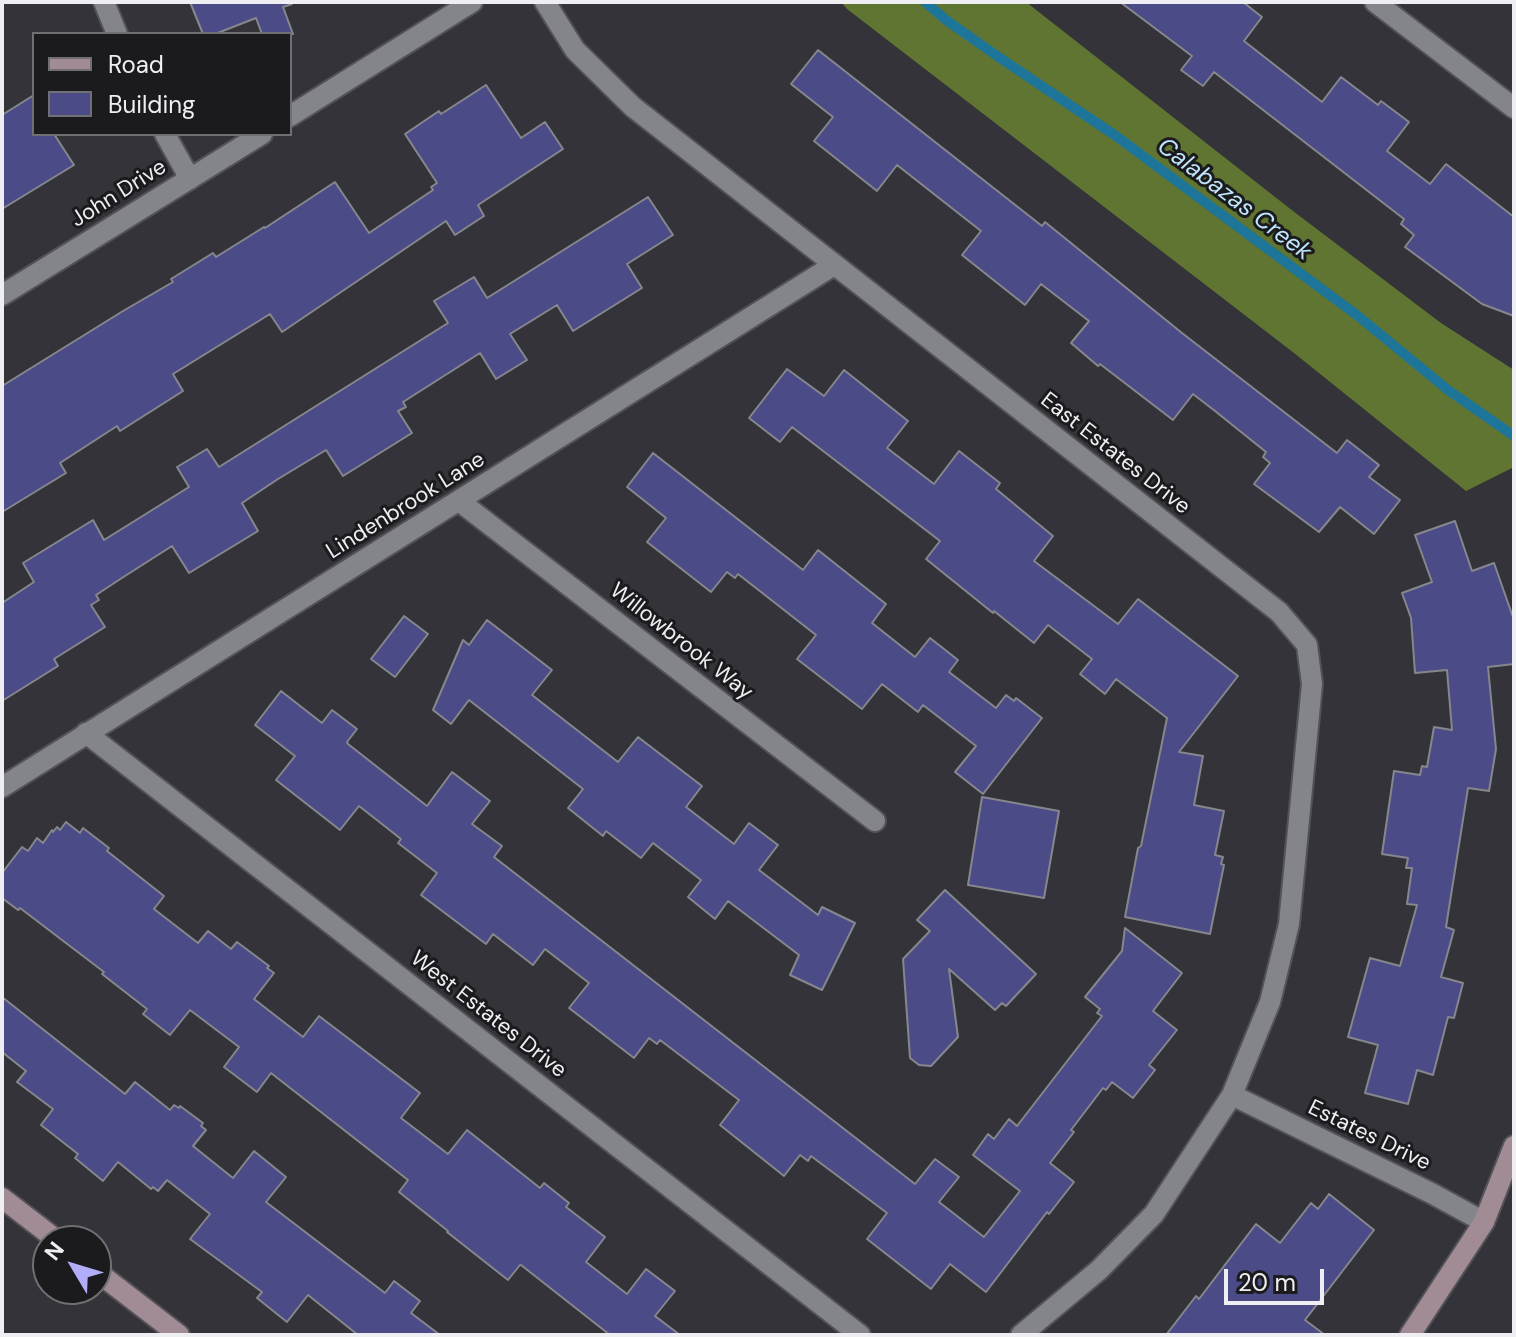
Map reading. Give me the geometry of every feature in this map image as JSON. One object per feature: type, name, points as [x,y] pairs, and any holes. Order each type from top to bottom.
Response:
[{"type":"main road","points":[[1410,1335],[1484,1222],[1514,1146]]},
{"type":"main road","points":[[2,1198],[37,1225]]},
{"type":"main road","points":[[112,1283],[179,1335]]},
{"type":"street","points":[[104,2],[116,32]]},
{"type":"street","points":[[292,115],[472,2]]},
{"type":"street","name":"East Estates Drive","points":[[545,2],[575,50],[633,107],[1279,612],[1307,645],[1312,684],[1289,924],[1270,1002],[1232,1095]]},
{"type":"street","points":[[1375,2],[1514,108]]},
{"type":"street","points":[[166,136],[190,179]]},
{"type":"street","name":"John Drive","points":[[2,295],[259,136]]},
{"type":"street","name":"Lindenbrook Lane","points":[[2,787],[834,265]]},
{"type":"street","name":"Willowbrook Way","points":[[459,501],[875,821]]},
{"type":"street","name":"West Estates Drive","points":[[86,733],[860,1335]]},
{"type":"street","points":[[1021,1335],[1099,1270],[1154,1214],[1232,1095]]},
{"type":"street","name":"Estates Drive","points":[[1232,1095],[1484,1222]]},
{"type":"green space","points":[[841,2],[1026,2],[1441,323],[1514,370],[1514,467],[1466,491],[1294,353]]},
{"type":"building","points":[[190,2],[292,4],[283,7],[293,34],[261,32],[256,18],[220,32],[202,32]]},
{"type":"building","points":[[1120,2],[1243,2],[1262,17],[1244,41],[1322,102],[1341,77],[1378,105],[1381,101],[1409,122],[1387,151],[1430,184],[1446,164],[1514,217],[1514,316],[1482,304],[1405,247],[1414,235],[1401,224],[1404,219],[1214,72],[1203,86],[1181,70],[1192,56]]},
{"type":"building","points":[[818,50],[1042,226],[1045,222],[1337,453],[1347,440],[1379,465],[1369,477],[1400,500],[1374,534],[1340,507],[1319,532],[1254,484],[1270,463],[1263,457],[1266,452],[1215,411],[1193,394],[1173,420],[1071,343],[1089,321],[1041,284],[1025,305],[962,255],[981,231],[897,165],[877,191],[814,141],[833,117],[791,84]]},
{"type":"building","points":[[486,85],[521,138],[545,122],[563,149],[478,205],[484,216],[455,235],[446,221],[282,332],[270,314],[173,374],[183,391],[120,431],[117,426],[60,463],[66,473],[2,512],[2,386],[173,282],[171,279],[213,253],[216,257],[335,182],[369,233],[433,190],[431,187],[437,183],[405,134]]},
{"type":"building","points":[[32,96],[32,136],[55,136],[74,165],[2,209],[2,115]]},
{"type":"building","points":[[648,197],[673,235],[627,264],[642,288],[573,331],[557,305],[510,334],[527,360],[496,379],[480,353],[403,402],[406,407],[398,411],[412,433],[343,476],[326,450],[278,479],[242,503],[258,531],[189,573],[172,546],[125,576],[96,595],[99,600],[91,605],[105,627],[54,659],[58,666],[2,701],[2,603],[34,582],[23,563],[93,520],[104,540],[189,487],[177,467],[207,449],[219,467],[448,323],[434,301],[474,277],[487,298]]},
{"type":"building","points":[[787,369],[824,396],[844,370],[908,421],[887,448],[934,484],[959,451],[1000,483],[996,489],[1053,536],[1034,561],[1118,624],[1138,599],[1238,676],[1179,752],[1203,756],[1194,805],[1224,811],[1215,855],[1223,857],[1221,864],[1224,865],[1210,934],[1125,917],[1167,718],[1116,679],[1105,694],[1080,674],[1092,659],[1048,625],[1034,643],[993,613],[926,559],[940,541],[792,427],[780,442],[749,418]]},
{"type":"building","points":[[653,453],[803,570],[818,550],[886,604],[872,623],[915,657],[930,638],[958,660],[949,672],[996,708],[1006,695],[1014,701],[1016,698],[1042,718],[983,794],[955,772],[976,746],[923,705],[918,712],[882,684],[862,709],[797,659],[816,635],[738,574],[735,578],[727,572],[711,592],[647,542],[666,518],[627,487]]},
{"type":"building","points":[[1455,521],[1472,571],[1494,563],[1514,620],[1514,664],[1488,667],[1496,749],[1489,791],[1468,788],[1446,927],[1454,930],[1441,977],[1463,983],[1454,1018],[1448,1017],[1433,1075],[1417,1070],[1408,1104],[1365,1093],[1378,1045],[1348,1037],[1370,958],[1400,966],[1417,905],[1407,904],[1412,868],[1406,868],[1408,858],[1382,854],[1394,771],[1420,775],[1422,766],[1427,767],[1434,727],[1452,730],[1447,670],[1415,673],[1411,618],[1402,593],[1432,582],[1415,535]]},
{"type":"building","points":[[404,616],[428,634],[395,677],[371,659]]},
{"type":"building","points":[[487,620],[552,670],[532,695],[618,762],[638,737],[702,786],[686,807],[734,844],[749,823],[778,845],[759,870],[818,915],[822,907],[855,923],[822,990],[790,975],[799,955],[728,901],[715,919],[688,897],[701,880],[653,843],[641,858],[606,831],[603,836],[568,808],[583,789],[469,700],[451,724],[433,710],[463,640],[469,645]]},
{"type":"building","points":[[281,691],[322,723],[332,710],[357,729],[348,744],[427,806],[452,772],[490,801],[472,824],[502,846],[494,857],[915,1184],[935,1159],[959,1177],[939,1202],[984,1237],[1020,1191],[973,1155],[988,1134],[994,1139],[1009,1119],[1017,1126],[1102,1016],[1097,1013],[1100,1009],[1085,997],[1122,951],[1125,928],[1182,973],[1153,1011],[1177,1030],[1149,1065],[1155,1070],[1133,1098],[1112,1082],[1106,1090],[1103,1088],[1071,1130],[1074,1132],[1050,1163],[1074,1182],[986,1292],[950,1264],[931,1289],[867,1239],[887,1213],[811,1156],[808,1161],[800,1155],[784,1176],[720,1125],[739,1100],[660,1040],[657,1044],[649,1038],[634,1058],[569,1008],[589,983],[545,949],[533,965],[493,934],[486,944],[421,895],[437,873],[398,843],[401,839],[359,806],[340,830],[276,780],[295,756],[255,725]]},
{"type":"building","points":[[982,797],[1059,811],[1044,898],[968,885]]},
{"type":"building","points":[[66,822],[80,833],[83,828],[164,896],[154,909],[198,943],[208,931],[231,949],[237,942],[269,966],[267,968],[274,973],[254,999],[303,1037],[319,1016],[420,1093],[401,1118],[448,1154],[467,1130],[540,1188],[544,1183],[569,1203],[566,1207],[605,1237],[586,1262],[627,1294],[646,1269],[675,1291],[655,1316],[680,1335],[610,1335],[521,1265],[508,1280],[399,1192],[408,1180],[271,1073],[257,1092],[224,1067],[239,1047],[190,1010],[170,1035],[143,1014],[147,1009],[102,974],[104,972],[20,908],[18,910],[2,898],[2,873],[22,847],[28,851],[37,838],[43,843],[52,830],[57,827],[60,830]]},
{"type":"building","points":[[945,890],[1036,974],[1006,1006],[1002,1003],[995,1010],[949,969],[958,1037],[931,1066],[919,1065],[910,1058],[903,959],[930,931],[917,920]]},
{"type":"building","points":[[2,997],[125,1094],[135,1082],[170,1110],[174,1105],[180,1106],[203,1123],[201,1126],[206,1130],[193,1146],[233,1178],[254,1151],[286,1177],[266,1202],[385,1293],[394,1281],[420,1301],[411,1313],[440,1335],[358,1335],[308,1295],[287,1322],[257,1298],[262,1292],[190,1239],[210,1214],[167,1180],[158,1191],[153,1187],[151,1189],[118,1162],[103,1181],[75,1158],[78,1154],[41,1125],[53,1109],[17,1082],[26,1071],[2,1052]]},
{"type":"building","points":[[1329,1194],[1374,1230],[1305,1320],[1325,1335],[1166,1335],[1196,1296],[1199,1299],[1256,1224],[1280,1243],[1311,1203],[1318,1209]]},
{"type":"waterway","name":"Calabazas Creek","points":[[925,2],[1000,58],[1116,136],[1358,316],[1448,390],[1514,436]]}]
